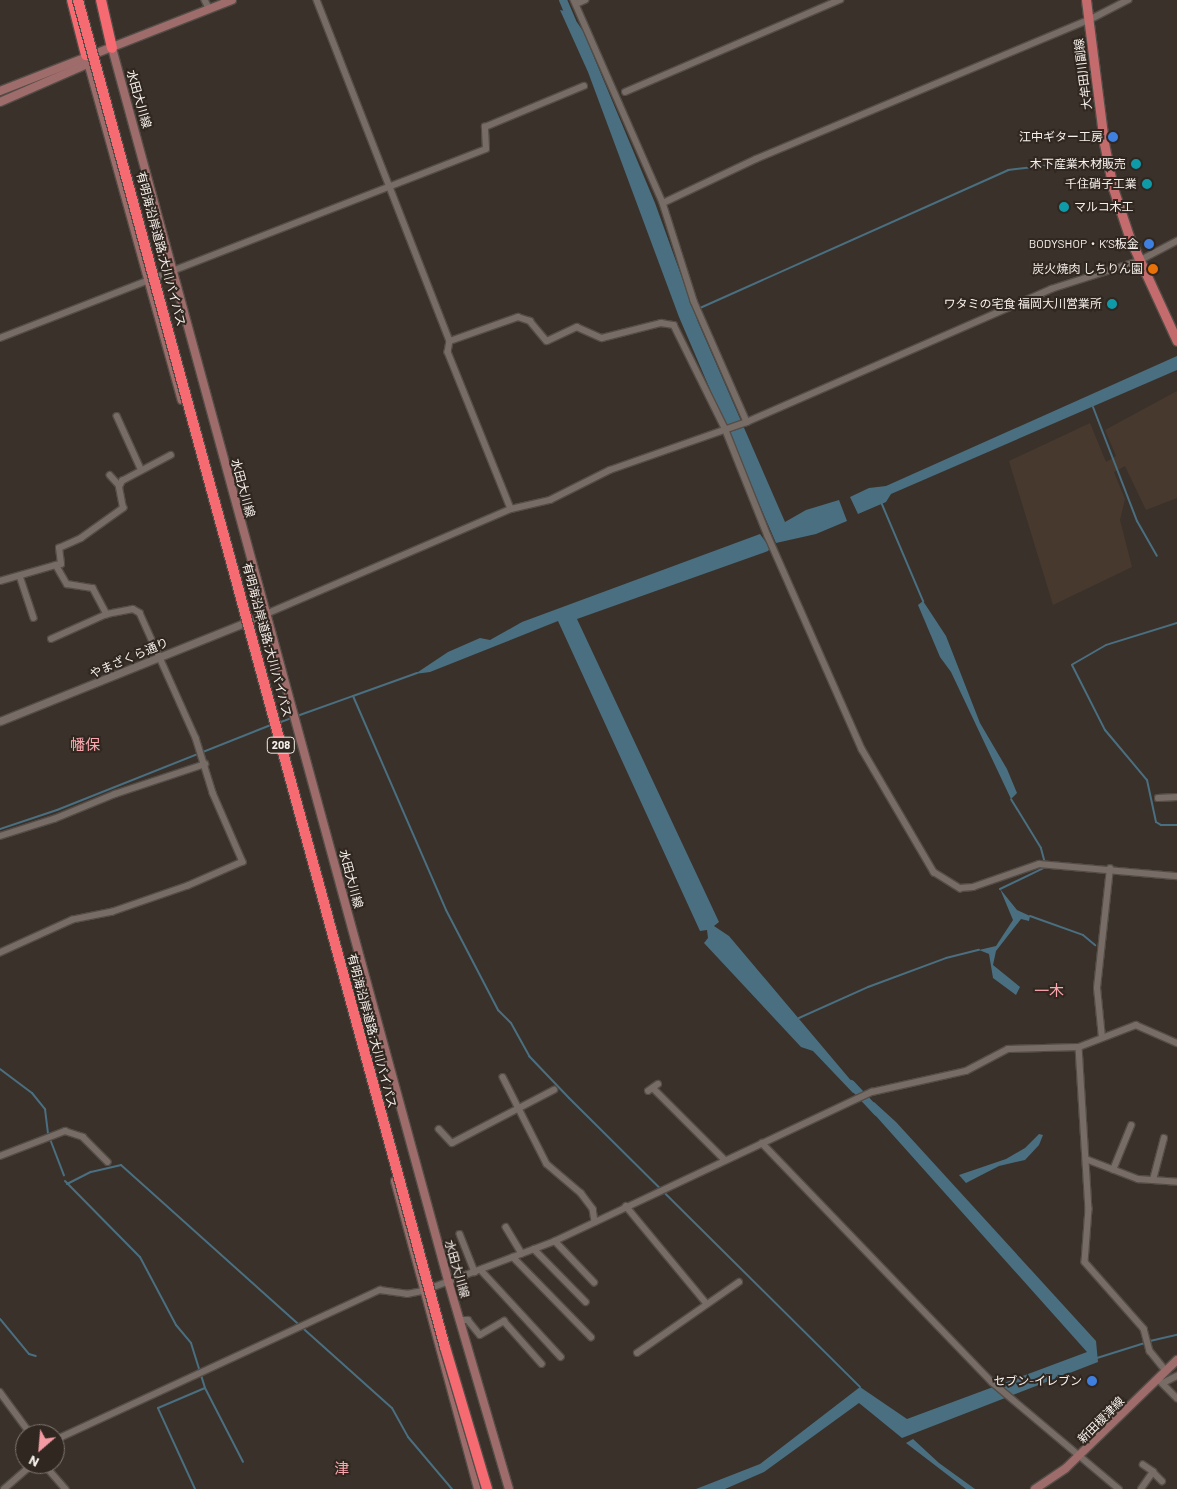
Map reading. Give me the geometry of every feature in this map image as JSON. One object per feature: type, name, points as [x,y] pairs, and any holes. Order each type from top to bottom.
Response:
[{"type":"highway","points":[[72,0],[87,60]]},
{"type":"highway","name":"有明海沿岸道路;大川バイパス","points":[[78,0],[487,1489]]},
{"type":"highway","name":"有明海沿岸道路;大川バイパス","points":[[83,0],[491,1489]]},
{"type":"highway","points":[[100,0],[112,48]]},
{"type":"main road","points":[[0,102],[112,48],[232,0]]},
{"type":"main road","name":"大牟田川副線","points":[[1086,0],[1104,143],[1113,188],[1139,261],[1177,341]]},
{"type":"main road","name":"水田大川線","points":[[112,48],[449,1284],[509,1489]]},
{"type":"main road","points":[[0,91],[87,60]]},
{"type":"main road","points":[[87,60],[274,733],[423,1292],[478,1489]]},
{"type":"main road","name":"新田榎津線","points":[[1035,1489],[1081,1455],[1160,1381],[1166,1371],[1177,1360]]},
{"type":"street","points":[[206,0],[209,8]]},
{"type":"street","points":[[317,0],[450,341],[448,352],[511,509]]},
{"type":"street","points":[[585,0],[575,2],[663,203],[694,300],[745,423]]},
{"type":"street","points":[[626,92],[840,0]]},
{"type":"street","points":[[663,203],[756,159],[1089,20],[1128,0]]},
{"type":"street","points":[[0,338],[173,273],[486,149],[485,127],[584,86]]},
{"type":"street","points":[[266,614],[511,509],[550,500],[610,470],[726,428],[745,423],[1051,289],[1139,261],[1177,241]]},
{"type":"street","points":[[450,341],[518,318],[530,321],[547,341],[577,327],[602,338],[670,323],[676,327],[726,428],[768,536],[862,750],[934,872],[951,884],[973,887],[1045,865],[1177,876]]},
{"type":"street","points":[[117,416],[141,469]]},
{"type":"street","points":[[119,485],[141,469],[171,455]]},
{"type":"street","points":[[0,581],[61,564],[59,548],[81,538],[123,508],[119,485],[110,475]]},
{"type":"street","points":[[56,565],[67,584],[93,588],[107,614]]},
{"type":"street","points":[[20,576],[34,618]]},
{"type":"street","points":[[0,954],[73,920],[114,912],[242,864],[199,748],[161,657],[137,610],[107,614],[51,639]]},
{"type":"street","name":"やまざくら通り","points":[[0,721],[266,614]]},
{"type":"street","points":[[0,836],[54,820],[115,794],[205,764]]},
{"type":"street","points":[[1158,798],[1177,797]]},
{"type":"street","points":[[1102,1038],[1097,988],[1110,869]]},
{"type":"street","points":[[65,1435],[380,1290],[407,1294],[423,1292],[449,1284],[555,1241],[658,1190],[872,1092],[966,1071],[1008,1049],[1079,1047],[1136,1025],[1177,1043]]},
{"type":"street","points":[[1079,1047],[1089,1218],[1085,1262],[1148,1337],[1148,1347],[1166,1371]]},
{"type":"street","points":[[503,1077],[546,1164],[581,1192],[593,1208],[595,1222]]},
{"type":"street","points":[[658,1084],[651,1090],[725,1160]]},
{"type":"street","points":[[439,1129],[452,1143],[554,1090]]},
{"type":"street","points":[[1113,1170],[1130,1126]]},
{"type":"street","points":[[0,1156],[65,1131],[83,1137],[108,1162]]},
{"type":"street","points":[[1153,1180],[1164,1138]]},
{"type":"street","points":[[762,1143],[995,1385],[1081,1455],[1119,1489]]},
{"type":"street","points":[[1086,1159],[1138,1179],[1177,1182]]},
{"type":"street","points":[[626,1206],[707,1304]]},
{"type":"street","points":[[506,1227],[522,1254]]},
{"type":"street","points":[[460,1234],[478,1271],[561,1357]]},
{"type":"street","points":[[555,1241],[594,1282]]},
{"type":"street","points":[[534,1249],[586,1302]]},
{"type":"street","points":[[513,1257],[591,1337]]},
{"type":"street","points":[[637,1353],[739,1282]]},
{"type":"street","points":[[461,1320],[468,1320],[480,1335],[504,1321],[542,1364]]},
{"type":"street","points":[[1177,1376],[1160,1381],[1177,1398]]},
{"type":"street","points":[[0,1392],[24,1424]]},
{"type":"street","points":[[1142,1465],[1162,1481]]},
{"type":"street","points":[[1141,1489],[1153,1472]]},
{"type":"street","points":[[4,1489],[21,1474]]},
{"type":"street","points":[[53,1474],[66,1489]]},
{"type":"shaded area","points":[[1177,391],[1177,498],[1146,510],[1125,466],[1114,472],[1125,499],[1120,520],[1132,567],[1053,605],[1009,461],[1090,423],[1106,462],[1116,456],[1105,430]]},
{"type":"water","points":[[560,10],[570,12],[583,31],[655,203],[698,322],[785,522],[806,510],[839,500],[847,521],[816,534],[776,543],[679,317],[588,72]]},
{"type":"water","points":[[1177,356],[1177,370],[891,494],[886,502],[858,514],[850,497],[869,488],[886,486]]},
{"type":"water","points":[[760,534],[770,548],[768,551],[577,619],[719,922],[714,926],[729,936],[859,1090],[853,1093],[813,1051],[801,1047],[704,943],[708,938],[707,930],[700,931],[558,621],[430,672],[415,674],[448,652],[480,638],[490,640],[522,622]]},
{"type":"water","points":[[923,601],[946,636],[980,723],[1007,769],[1017,793],[1011,799],[951,672],[940,657],[918,605]]},
{"type":"water","points":[[1000,889],[1017,910],[1030,916],[1029,921],[1021,919],[996,951],[993,965],[1020,987],[1016,995],[993,978],[989,954],[979,950],[996,946],[1013,920]]},
{"type":"water","points":[[874,1102],[896,1122],[1096,1341],[1098,1362],[902,1438],[859,1403],[764,1472],[725,1489],[696,1489],[760,1464],[860,1387],[907,1419],[1087,1352],[867,1106]]},
{"type":"water","points":[[1039,1134],[1043,1135],[1039,1145],[1025,1160],[999,1166],[966,1183],[959,1175],[1006,1159],[1025,1148]]},
{"type":"water","points":[[913,1439],[939,1463],[975,1489],[966,1489],[906,1443]]},
{"type":"waterway","points":[[563,0],[572,21]]},
{"type":"waterway","points":[[700,308],[1008,170],[1052,165]]},
{"type":"waterway","points":[[1093,407],[1137,521],[1157,556]]},
{"type":"waterway","points":[[881,502],[923,601]]},
{"type":"waterway","points":[[1177,623],[1106,645],[1072,665],[1105,730],[1147,780],[1156,822],[1161,825],[1177,825]]},
{"type":"waterway","points":[[417,673],[353,696],[446,910],[498,1010],[511,1023],[529,1056],[569,1098],[860,1387]]},
{"type":"waterway","points":[[297,716],[353,696]]},
{"type":"waterway","points":[[278,723],[292,718]]},
{"type":"waterway","points":[[0,829],[57,810],[271,725]]},
{"type":"waterway","points":[[1000,889],[1046,867],[1041,848],[1011,799]]},
{"type":"waterway","points":[[1030,916],[1083,935],[1095,945]]},
{"type":"waterway","points":[[799,1018],[868,987],[946,958],[979,950]]},
{"type":"waterway","points":[[0,1069],[32,1093],[45,1109],[48,1135]]},
{"type":"waterway","points":[[851,1084],[877,1112]]},
{"type":"waterway","points":[[50,1139],[64,1175]]},
{"type":"waterway","points":[[67,1184],[91,1172],[121,1165],[392,1408],[408,1437],[452,1489]]},
{"type":"waterway","points":[[65,1181],[140,1257],[176,1325],[191,1343],[205,1388],[243,1462]]},
{"type":"waterway","points":[[0,1319],[29,1354],[36,1356]]},
{"type":"waterway","points":[[1150,1341],[1177,1335]]},
{"type":"waterway","points":[[1097,1358],[1145,1343]]},
{"type":"waterway","points":[[195,1489],[158,1408],[205,1388]]},
{"type":"place","name":"江中ギター工房","points":[[1113,137]]},
{"type":"place","name":"木下産業木材販売","points":[[1136,164]]},
{"type":"place","name":"千住硝子工業","points":[[1147,184]]},
{"type":"place","name":"マルコ木工","points":[[1064,207]]},
{"type":"place","name":"BODYSHOP・K’S板金","points":[[1149,244]]},
{"type":"place","name":"炭火焼肉 しちりん園","points":[[1153,269]]},
{"type":"place","name":"ワタミの宅食 福岡大川営業所","points":[[1112,304]]},
{"type":"place","name":"セブン-イレブン","points":[[1092,1381]]},
{"type":"district","name":"幡保","points":[[85,745]]},
{"type":"district","name":"一木","points":[[1049,991]]},
{"type":"district","name":"津","points":[[342,1469]]}]
